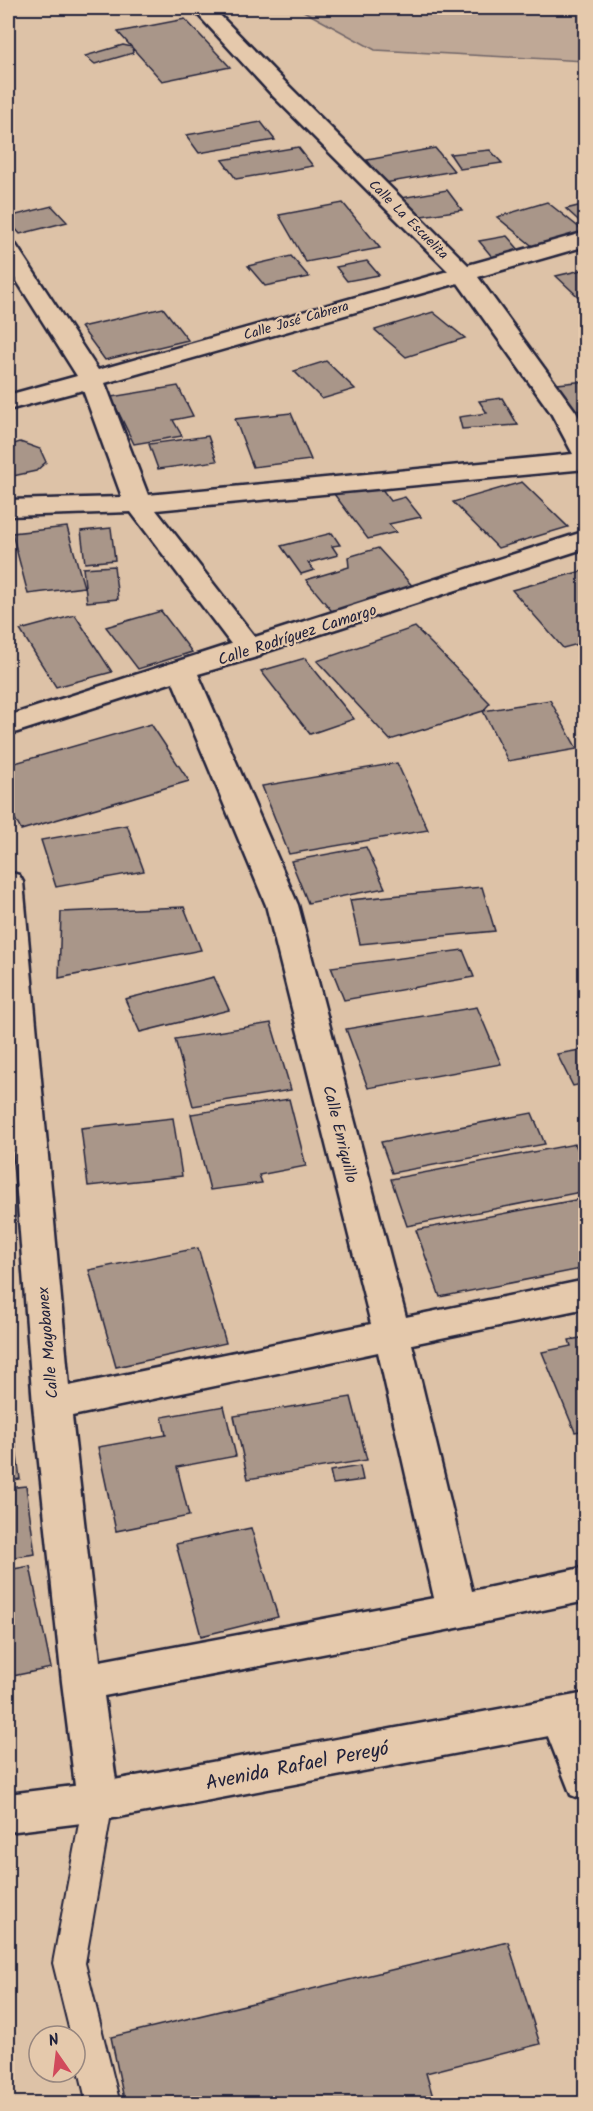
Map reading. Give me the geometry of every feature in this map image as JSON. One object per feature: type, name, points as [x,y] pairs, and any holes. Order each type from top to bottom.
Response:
[{"type":"street","name":"Calle La Escuelita","points":[[202,8],[281,91],[463,273],[563,412],[585,454]]},
{"type":"street","name":"Calle José Cabrera","points":[[8,403],[585,239]]},
{"type":"street","points":[[8,250],[91,378],[138,504],[250,650]]},
{"type":"street","points":[[8,508],[138,504],[585,461]]},
{"type":"street","name":"Calle Rodríguez Camargo","points":[[8,726],[250,650],[585,539]]},
{"type":"street","name":"Calle Enriquillo","points":[[183,671],[282,904],[392,1335],[457,1611]]},
{"type":"street","name":"Calle Mayobanex","points":[[8,882],[52,1405],[82,1682],[98,1802]]},
{"type":"street","points":[[52,1405],[585,1294]]},
{"type":"street","points":[[82,1682],[457,1611],[585,1584]]},
{"type":"street","points":[[573,1713],[585,1782]]},
{"type":"street","name":"Avenida Rafael Pereyó","points":[[8,1813],[98,1802],[573,1713]]},
{"type":"lane","points":[[98,1802],[69,1963],[104,2103]]},
{"type":"shaded area","points":[[298,8],[585,8],[585,61],[375,50]]},
{"type":"building","points":[[185,19],[230,67],[162,81],[118,32]]},
{"type":"building","points":[[123,45],[132,47],[133,53],[95,64],[85,56]]},
{"type":"building","points":[[261,122],[275,140],[199,153],[186,135]]},
{"type":"building","points":[[298,147],[313,166],[236,179],[222,160]]},
{"type":"building","points":[[435,148],[454,171],[385,183],[367,160]]},
{"type":"building","points":[[490,150],[502,163],[460,169],[450,154]]},
{"type":"building","points":[[447,190],[462,210],[415,217],[401,198]]},
{"type":"building","points":[[547,202],[586,233],[536,249],[497,217]]},
{"type":"building","points":[[343,203],[380,248],[306,262],[279,215]]},
{"type":"building","points":[[586,204],[586,227],[566,209]]},
{"type":"building","points":[[52,206],[67,222],[20,234],[8,220],[8,217]]},
{"type":"building","points":[[507,236],[521,252],[493,258],[479,241]]},
{"type":"building","points":[[291,256],[309,277],[265,286],[248,266]]},
{"type":"building","points":[[367,261],[379,275],[347,281],[336,267]]},
{"type":"building","points":[[586,269],[586,304],[556,276]]},
{"type":"building","points":[[163,308],[188,340],[105,360],[81,327]]},
{"type":"building","points":[[433,312],[465,338],[406,357],[375,330]]},
{"type":"building","points":[[326,361],[355,389],[322,399],[294,371]]},
{"type":"building","points":[[586,381],[586,410],[563,412],[548,385]]},
{"type":"building","points":[[178,386],[193,416],[173,420],[182,436],[134,444],[111,397]]},
{"type":"building","points":[[502,398],[518,425],[462,429],[459,417],[487,413],[479,401]]},
{"type":"building","points":[[291,413],[311,460],[253,467],[235,419]]},
{"type":"building","points":[[208,436],[217,461],[158,469],[149,444]]},
{"type":"building","points":[[20,442],[40,449],[46,462],[36,471],[13,476],[8,474],[8,446]]},
{"type":"building","points":[[522,482],[568,527],[498,548],[453,502]]},
{"type":"building","points":[[378,484],[391,501],[405,497],[421,517],[389,524],[396,532],[368,539],[334,494]]},
{"type":"building","points":[[67,527],[84,587],[28,594],[12,533]]},
{"type":"building","points":[[111,528],[115,560],[85,563],[81,531]]},
{"type":"building","points":[[332,533],[340,545],[332,546],[338,555],[308,563],[314,570],[301,574],[281,546]]},
{"type":"building","points":[[378,548],[416,590],[335,615],[306,580],[349,567],[348,557]]},
{"type":"building","points":[[114,566],[118,599],[87,602],[83,568]]},
{"type":"building","points":[[586,570],[586,642],[563,648],[512,590]]},
{"type":"building","points":[[161,611],[192,652],[138,669],[106,627]]},
{"type":"building","points":[[75,615],[112,672],[56,687],[20,630]]},
{"type":"building","points":[[415,627],[490,703],[483,711],[390,740],[317,661]]},
{"type":"building","points":[[305,658],[354,719],[310,734],[261,671]]},
{"type":"building","points":[[550,700],[577,749],[508,761],[483,711]]},
{"type":"building","points":[[151,724],[189,781],[21,830],[8,806],[8,765]]},
{"type":"building","points":[[397,763],[428,830],[289,854],[262,786]]},
{"type":"building","points":[[127,825],[144,871],[56,887],[41,840]]},
{"type":"building","points":[[366,847],[385,888],[308,903],[291,861]]},
{"type":"building","points":[[482,887],[495,931],[360,944],[350,900]]},
{"type":"building","points":[[184,907],[201,950],[59,978],[61,912]]},
{"type":"building","points":[[463,950],[474,977],[344,1000],[331,967]]},
{"type":"building","points":[[214,977],[229,1010],[140,1032],[125,999]]},
{"type":"building","points":[[477,1007],[501,1064],[368,1088],[346,1029]]},
{"type":"building","points":[[271,1023],[291,1090],[193,1106],[175,1039]]},
{"type":"building","points":[[586,1049],[586,1083],[573,1086],[557,1054]]},
{"type":"building","points":[[289,1099],[306,1166],[259,1175],[262,1183],[210,1190],[191,1114]]},
{"type":"building","points":[[532,1113],[545,1144],[392,1173],[381,1142]]},
{"type":"building","points":[[173,1118],[182,1176],[88,1186],[81,1128]]},
{"type":"building","points":[[575,1144],[586,1168],[586,1191],[407,1226],[391,1179]]},
{"type":"building","points":[[586,1198],[586,1268],[440,1297],[416,1230]]},
{"type":"building","points":[[198,1248],[226,1343],[116,1367],[89,1270]]},
{"type":"building","points":[[586,1337],[586,1430],[575,1432],[542,1352],[571,1346],[569,1340]]},
{"type":"building","points":[[351,1397],[367,1460],[248,1479],[234,1416]]},
{"type":"building","points":[[224,1406],[236,1456],[177,1467],[189,1516],[116,1531],[98,1447],[166,1435],[162,1417]]},
{"type":"building","points":[[14,1433],[20,1479],[8,1481],[8,1434]]},
{"type":"building","points":[[360,1466],[363,1480],[333,1484],[330,1471]]},
{"type":"building","points":[[26,1486],[35,1554],[8,1558],[8,1488]]},
{"type":"building","points":[[251,1528],[278,1617],[201,1636],[176,1544]]},
{"type":"building","points":[[30,1566],[51,1668],[8,1677],[8,1570]]},
{"type":"building","points":[[508,1942],[540,2044],[426,2073],[435,2104],[125,2104],[111,2037]]}]
